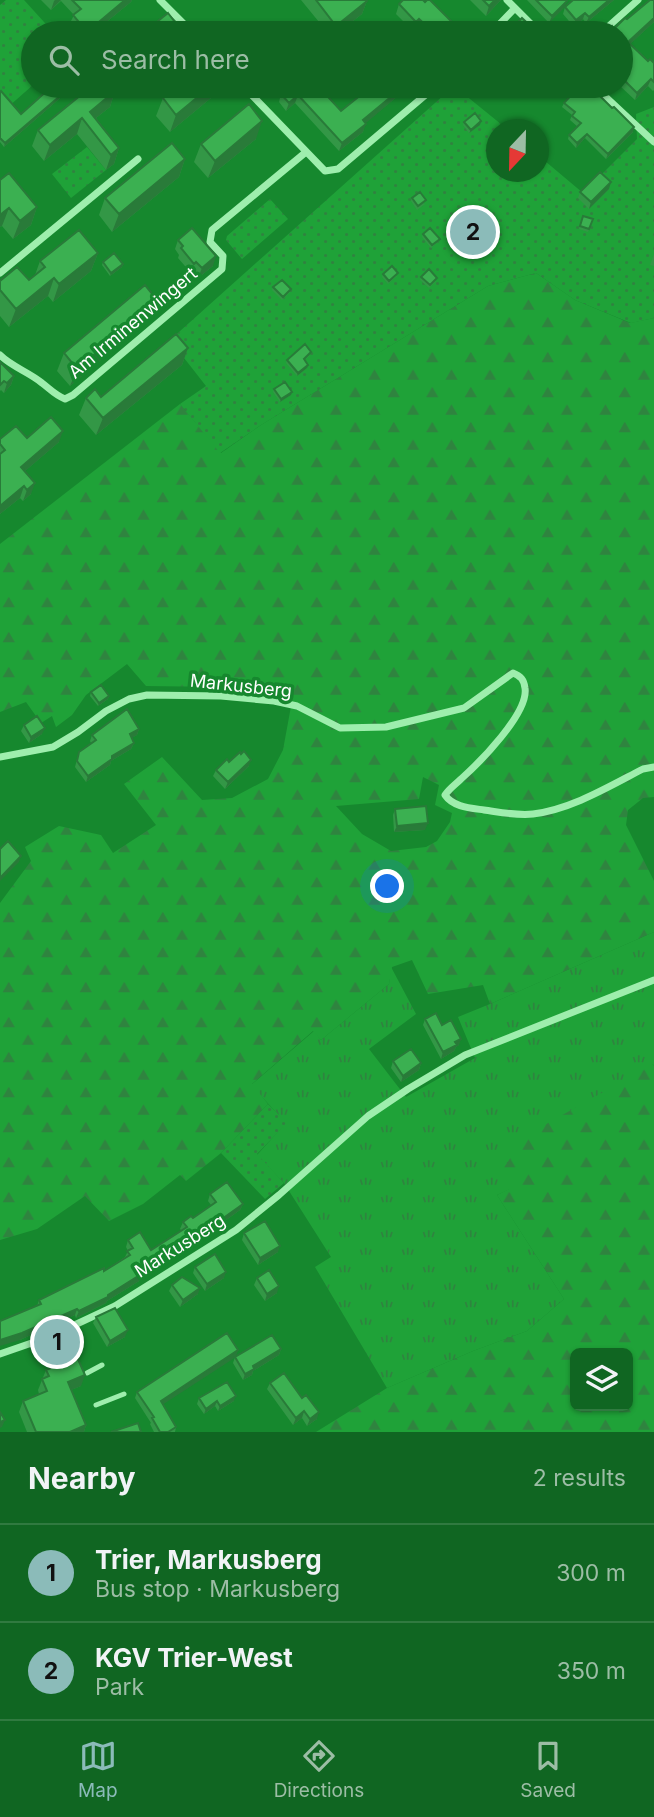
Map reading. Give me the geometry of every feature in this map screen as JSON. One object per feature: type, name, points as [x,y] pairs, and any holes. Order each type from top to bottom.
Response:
[{"type":"street","points":[[160,0],[181,21]]},
{"type":"street","points":[[507,0],[528,21]]},
{"type":"street","points":[[614,21],[638,0]]},
{"type":"street","points":[[503,21],[515,8]]},
{"type":"street","points":[[254,98],[325,172],[338,169],[422,98]]},
{"type":"street","points":[[607,98],[654,142]]},
{"type":"street","name":"Am Irminenwingert","points":[[0,355],[41,381],[57,396],[65,398],[73,395],[222,269],[223,256],[210,242],[212,230],[306,152]]},
{"type":"street","points":[[0,273],[138,159]]},
{"type":"street","name":"Markusberg","points":[[0,757],[53,747],[106,710],[129,699],[147,695],[221,696],[274,701],[297,706],[340,728],[386,727],[464,708],[513,673],[524,681],[526,696],[499,740],[450,788],[446,795],[449,801],[475,809],[531,815],[565,807],[643,769],[654,767]]},
{"type":"street","name":"Markusberg","points":[[0,1354],[49,1336],[115,1306],[236,1230],[368,1116],[465,1055],[654,980]]},
{"type":"lane","points":[[87,1373],[102,1365]]},
{"type":"lane","points":[[96,1405],[124,1394]]},
{"type":"green space","points":[[6,0],[24,0],[43,21],[21,21],[21,96],[0,114],[0,5]]},
{"type":"green space","points":[[441,98],[469,98],[495,119],[486,119],[486,182],[549,182],[549,164],[583,193],[637,139],[636,114],[654,107],[654,318],[631,323],[575,300],[536,273],[488,286],[220,453],[180,404],[206,386],[170,340]]},
{"type":"green space","points":[[87,147],[106,170],[71,198],[52,174]]},
{"type":"green space","points":[[270,199],[288,219],[242,259],[226,240],[227,236]]},
{"type":"green space","points":[[536,273],[575,300],[630,323],[654,318],[654,797],[643,798],[628,810],[626,825],[654,881],[654,932],[490,1004],[483,985],[428,994],[412,960],[392,967],[389,984],[321,1040],[313,1031],[252,1084],[268,1104],[221,1153],[186,1181],[180,1175],[143,1204],[109,1221],[85,1196],[37,1229],[0,1240],[0,903],[31,861],[25,847],[59,826],[101,835],[113,853],[156,825],[124,784],[162,757],[202,800],[232,798],[268,779],[283,750],[292,701],[226,687],[146,686],[127,664],[86,695],[72,715],[56,727],[52,716],[41,723],[26,702],[0,712],[0,544],[180,404],[221,453],[261,425],[488,286]],"holes":[[[423,777],[439,785],[435,805],[452,813],[450,822],[437,841],[426,847],[391,851],[362,834],[336,806],[419,799]]]},
{"type":"green space","points":[[654,932],[654,1066],[653,1064],[510,1189],[497,1195],[564,1299],[527,1331],[387,1388],[315,1267],[331,1257],[284,1183],[257,1155],[286,1123],[251,1085],[314,1031],[321,1040],[389,984],[391,967],[416,1014],[369,1049],[406,1097],[475,1058],[458,1017]]},
{"type":"green space","points":[[653,1064],[654,1432],[316,1432],[387,1388],[527,1331],[564,1299],[497,1195],[509,1189],[503,1169],[525,1136]]},
{"type":"green space","points":[[268,1104],[287,1123],[257,1154],[284,1183],[265,1199],[221,1153]]},
{"type":"building","points":[[72,0],[125,0],[100,21],[78,21],[73,15],[81,9]]},
{"type":"building","points":[[316,0],[367,1],[342,21],[332,21]]},
{"type":"building","points":[[403,0],[430,0],[451,21],[415,21],[399,4]]},
{"type":"building","points":[[483,0],[495,0],[489,6]]},
{"type":"building","points":[[536,0],[566,0],[567,1],[552,16]]},
{"type":"building","points":[[573,0],[609,0],[589,17],[585,13],[576,20],[565,7]]},
{"type":"building","points":[[650,0],[654,0],[654,18],[633,37],[633,21],[622,21]]},
{"type":"building","points":[[168,13],[174,21],[158,21]]},
{"type":"building","points":[[633,47],[654,63],[654,82],[651,79],[637,93],[633,89]]},
{"type":"building","points":[[1,91],[21,114],[39,98],[58,98],[5,143],[0,138]]},
{"type":"building","points":[[77,98],[107,98],[90,112],[119,148],[111,155],[82,118],[50,145],[38,130]]},
{"type":"building","points":[[163,98],[197,98],[176,115]]},
{"type":"building","points":[[301,98],[329,98],[341,111],[357,98],[390,98],[363,120],[366,124],[342,143]]},
{"type":"building","points":[[569,98],[602,98],[634,127],[608,154],[587,134],[577,143],[569,135],[581,123],[572,116],[575,112],[564,103]]},
{"type":"building","points":[[249,104],[262,121],[215,161],[201,144]]},
{"type":"building","points":[[475,113],[481,121],[471,130],[464,122]]},
{"type":"building","points":[[172,143],[185,159],[119,214],[105,198]]},
{"type":"building","points":[[600,172],[611,182],[591,202],[580,192]]},
{"type":"building","points":[[9,173],[37,207],[20,221],[9,208],[0,215],[0,180]]},
{"type":"building","points":[[420,192],[426,200],[418,206],[412,198]]},
{"type":"building","points":[[583,216],[593,219],[589,229],[580,226]]},
{"type":"building","points":[[192,228],[216,256],[202,268],[196,262],[194,264],[178,240]]},
{"type":"building","points":[[430,228],[440,239],[432,245],[423,234]]},
{"type":"building","points":[[79,230],[98,253],[59,284],[54,278],[16,309],[0,290],[0,281],[17,267],[29,280],[45,267],[40,261]]},
{"type":"building","points":[[114,253],[123,264],[111,273],[103,262]]},
{"type":"building","points":[[392,266],[398,273],[389,281],[383,274]]},
{"type":"building","points":[[429,269],[437,278],[430,285],[421,277]]},
{"type":"building","points":[[282,280],[291,289],[283,297],[273,287]]},
{"type":"building","points":[[145,285],[158,301],[77,369],[64,353]]},
{"type":"building","points":[[176,334],[188,348],[103,418],[86,398],[95,389],[101,397]]},
{"type":"building","points":[[305,344],[311,352],[304,359],[308,365],[298,373],[287,360]]},
{"type":"building","points":[[0,362],[14,376],[7,383],[4,381],[0,385]]},
{"type":"building","points":[[285,382],[292,392],[281,399],[274,389]]},
{"type":"building","points":[[51,417],[63,431],[21,467],[35,483],[27,490],[24,486],[0,506],[0,454],[5,450],[0,439],[16,426],[27,438]]},
{"type":"building","points":[[101,685],[109,696],[99,703],[91,692]]},
{"type":"building","points":[[127,709],[139,729],[130,734],[134,743],[112,756],[112,759],[88,776],[77,761],[79,752],[96,740],[92,735]]},
{"type":"building","points":[[37,716],[45,728],[31,737],[24,725]]},
{"type":"building","points":[[244,751],[251,760],[228,782],[216,770],[227,759],[229,762]]},
{"type":"building","points":[[426,806],[428,823],[397,826],[395,809]]},
{"type":"building","points":[[8,841],[21,856],[0,878],[0,849]]},
{"type":"building","points":[[436,1013],[442,1025],[451,1020],[461,1039],[455,1042],[457,1045],[443,1052],[425,1019]]},
{"type":"building","points":[[411,1049],[421,1063],[403,1076],[393,1061]]},
{"type":"building","points":[[227,1182],[243,1204],[191,1243],[108,1297],[79,1311],[77,1309],[0,1340],[0,1321],[41,1304],[39,1300],[104,1268],[104,1271],[130,1255],[127,1251],[133,1248],[128,1240],[140,1232],[151,1250],[187,1227],[183,1222],[191,1216],[193,1218],[216,1202],[210,1194]]},
{"type":"building","points":[[265,1221],[280,1246],[260,1258],[244,1233]]},
{"type":"building","points":[[215,1254],[226,1272],[207,1284],[195,1267]]},
{"type":"building","points":[[269,1270],[279,1286],[267,1294],[257,1278]]},
{"type":"building","points":[[182,1277],[200,1288],[183,1300],[172,1285]]},
{"type":"building","points":[[115,1308],[128,1330],[110,1341],[96,1317]]},
{"type":"building","points":[[227,1333],[238,1350],[161,1401],[176,1427],[168,1432],[160,1432],[152,1418],[154,1417],[137,1392]]},
{"type":"building","points":[[272,1335],[281,1349],[245,1374],[235,1357]]},
{"type":"building","points":[[77,1357],[85,1375],[68,1382],[86,1425],[70,1432],[36,1432],[23,1401],[47,1391],[42,1379],[49,1376],[46,1370]]},
{"type":"building","points":[[284,1373],[302,1398],[306,1395],[319,1412],[310,1419],[304,1411],[296,1418],[270,1383]]},
{"type":"building","points":[[227,1382],[236,1396],[220,1406],[217,1401],[206,1409],[199,1398]]},
{"type":"building","points":[[138,1423],[141,1432],[111,1432]]},
{"type":"place","name":"KGV Trier-West","points":[[473,232]]},
{"type":"place","name":"Trier, Markusberg","points":[[57,1342]]}]
